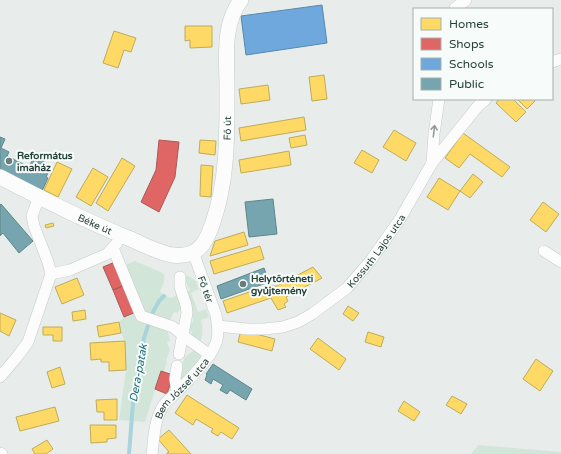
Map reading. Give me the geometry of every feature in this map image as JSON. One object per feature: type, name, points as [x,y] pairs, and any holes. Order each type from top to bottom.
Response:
[{"type":"main road","name":"Fő út","points":[[194,252],[202,246],[211,227],[218,207],[224,179],[227,140],[227,41],[230,21],[241,0]]},
{"type":"main road","name":"Béke út","points":[[0,177],[77,216],[157,250],[174,256],[194,252]]},
{"type":"street","points":[[456,6],[466,0]]},
{"type":"street","points":[[432,163],[439,100]]},
{"type":"street","name":"Kossuth Lajos utca","points":[[218,326],[247,329],[283,327],[298,322],[312,314],[347,288],[371,260],[400,219],[432,163],[478,106],[485,100]]},
{"type":"street","points":[[0,377],[28,342],[51,274],[34,226],[32,216],[39,197]]},
{"type":"street","points":[[51,274],[70,270],[110,251],[124,236]]},
{"type":"street","points":[[544,250],[561,262]]},
{"type":"street","points":[[110,251],[141,316],[173,327],[210,355]]},
{"type":"street","name":"Fő tér","points":[[194,252],[213,306],[218,326]]},
{"type":"street","points":[[179,354],[187,308],[180,287],[180,277]]},
{"type":"street","name":"Bem József utca","points":[[152,454],[158,417],[164,405],[190,379],[210,355],[217,342],[218,326]]},
{"type":"street","points":[[177,366],[175,379],[177,392]]},
{"type":"green space","points":[[135,261],[163,273],[164,280],[160,292],[170,298],[179,295],[183,307],[177,313],[174,312],[169,322],[145,316],[123,266]]},
{"type":"green space","points":[[187,275],[195,280],[199,289],[191,293],[198,312],[206,309],[209,317],[201,320],[202,338],[200,344],[194,341],[189,325],[193,322],[192,308],[186,292],[190,290],[185,280]]},
{"type":"green space","points":[[136,312],[167,327],[170,341],[167,342],[170,350],[164,372],[161,371],[145,422],[119,420],[126,370],[125,341],[121,333],[119,322],[124,317]]},
{"type":"green space","points":[[194,350],[204,355],[169,394],[167,394],[176,366],[181,367],[185,357]]},
{"type":"green space","points":[[478,445],[561,452],[561,454],[471,454]]},
{"type":"building: Homes","points":[[185,26],[212,26],[212,47],[190,48],[190,40],[185,41]]},
{"type":"building: Homes","points":[[114,31],[136,38],[131,52],[124,50],[118,68],[103,63]]},
{"type":"building: Homes","points":[[324,75],[327,99],[312,101],[309,77]]},
{"type":"building: Homes","points":[[268,85],[270,100],[241,104],[239,89]]},
{"type":"building: Homes","points":[[498,100],[514,100],[526,112],[516,122],[496,103]]},
{"type":"building: Homes","points":[[518,100],[535,101],[527,109]]},
{"type":"building: Homes","points":[[304,117],[306,130],[241,141],[239,128]]},
{"type":"building: Homes","points":[[394,130],[416,143],[406,161],[383,147]]},
{"type":"building: Homes","points":[[463,133],[510,167],[502,177],[470,154],[459,168],[445,158]]},
{"type":"building: Homes","points":[[305,135],[307,145],[291,148],[289,138]]},
{"type":"building: Homes","points":[[200,140],[216,141],[215,155],[199,153]]},
{"type":"building: Homes","points":[[362,150],[379,160],[372,173],[354,163]]},
{"type":"building: Homes","points":[[289,151],[291,165],[241,173],[239,160]]},
{"type":"building: Homes","points":[[122,158],[135,166],[108,211],[96,203]]},
{"type":"building: Homes","points":[[57,162],[72,169],[58,197],[44,190]]},
{"type":"building: Homes","points":[[201,165],[213,166],[211,197],[200,196]]},
{"type":"building: Homes","points":[[93,168],[108,177],[91,206],[76,197]]},
{"type":"building: Homes","points":[[473,174],[483,182],[470,198],[460,191]]},
{"type":"building: Homes","points":[[439,178],[460,191],[448,210],[427,197]]},
{"type":"building: Homes","points":[[543,202],[559,214],[546,232],[530,220]]},
{"type":"building: Homes","points":[[53,223],[54,226],[46,228],[45,225]]},
{"type":"building: Homes","points":[[244,232],[248,245],[210,256],[215,241]]},
{"type":"building: Homes","points":[[260,246],[264,259],[214,274],[210,261]]},
{"type":"building: Homes","points":[[313,267],[322,278],[286,297],[288,301],[284,304],[286,307],[278,310],[271,298],[267,286],[277,286]]},
{"type":"building: Homes","points":[[77,278],[84,295],[62,304],[55,287]]},
{"type":"building: Homes","points":[[267,286],[271,298],[227,313],[223,301]]},
{"type":"building: Homes","points":[[348,306],[359,313],[353,321],[343,314]]},
{"type":"building: Homes","points":[[85,310],[86,319],[73,321],[72,312]]},
{"type":"building: Homes","points":[[0,313],[16,320],[9,336],[0,331]]},
{"type":"building: Homes","points":[[119,322],[121,333],[99,337],[97,326]]},
{"type":"building: Homes","points":[[43,327],[62,327],[62,341],[53,341],[53,335],[43,335]]},
{"type":"building: Homes","points":[[241,330],[275,339],[272,351],[238,342]]},
{"type":"building: Homes","points":[[368,332],[384,337],[381,347],[365,342]]},
{"type":"building: Homes","points":[[318,338],[346,359],[339,370],[310,349]]},
{"type":"building: Homes","points":[[125,341],[126,370],[109,371],[109,362],[101,362],[101,359],[91,360],[90,343]]},
{"type":"building: Homes","points":[[536,359],[553,371],[540,391],[523,379]]},
{"type":"building: Homes","points":[[60,367],[65,384],[52,388],[47,372]]},
{"type":"building: Homes","points":[[187,395],[239,428],[232,439],[221,432],[218,436],[211,432],[213,429],[196,419],[193,425],[175,413]]},
{"type":"building: Homes","points":[[452,396],[467,404],[461,414],[446,405]]},
{"type":"building: Homes","points":[[117,399],[117,420],[104,420],[104,412],[97,412],[96,400]]},
{"type":"building: Homes","points":[[404,401],[420,412],[414,421],[398,411]]},
{"type":"building: Homes","points":[[55,407],[59,421],[20,431],[16,417]]},
{"type":"building: Homes","points":[[90,425],[116,425],[116,438],[107,439],[107,442],[91,443]]},
{"type":"building: Homes","points":[[169,430],[191,454],[167,454],[169,452],[158,439]]},
{"type":"building: Homes","points":[[47,440],[53,449],[46,454],[35,454],[32,449]]},
{"type":"building: Shops","points":[[159,140],[179,142],[175,177],[159,212],[141,202],[156,170]]},
{"type":"building: Shops","points":[[115,262],[125,285],[113,290],[103,267]]},
{"type":"building: Shops","points":[[125,285],[136,312],[124,317],[113,290]]},
{"type":"building: Shops","points":[[161,371],[173,375],[167,394],[155,389]]},
{"type":"building: Schools","points":[[322,5],[327,43],[246,55],[241,16]]},
{"type":"building: Public","name":"Református imaház","points":[[0,137],[5,139],[1,148],[9,152],[7,156],[29,167],[36,152],[46,157],[42,166],[50,169],[42,191],[0,170]]},
{"type":"building: Public","points":[[273,199],[277,234],[249,237],[245,202]]},
{"type":"building: Public","points":[[1,204],[33,241],[19,253],[3,233],[0,236]]},
{"type":"building: Public","name":"Helytörténeti gyűjtemény","points":[[264,268],[269,282],[221,299],[217,286]]},
{"type":"building: Public","points":[[213,364],[252,389],[246,400],[230,390],[227,394],[220,390],[223,385],[213,379],[211,384],[205,380],[206,374]]},
{"type":"waterway","name":"Dera-patak","points":[[129,454],[133,403],[144,338],[152,314],[159,301],[164,296]]},
{"type":"place","name":"Református imaház","points":[[9,161]]},
{"type":"place","name":"Helytörténeti gyűjtemény","points":[[243,284]]}]
